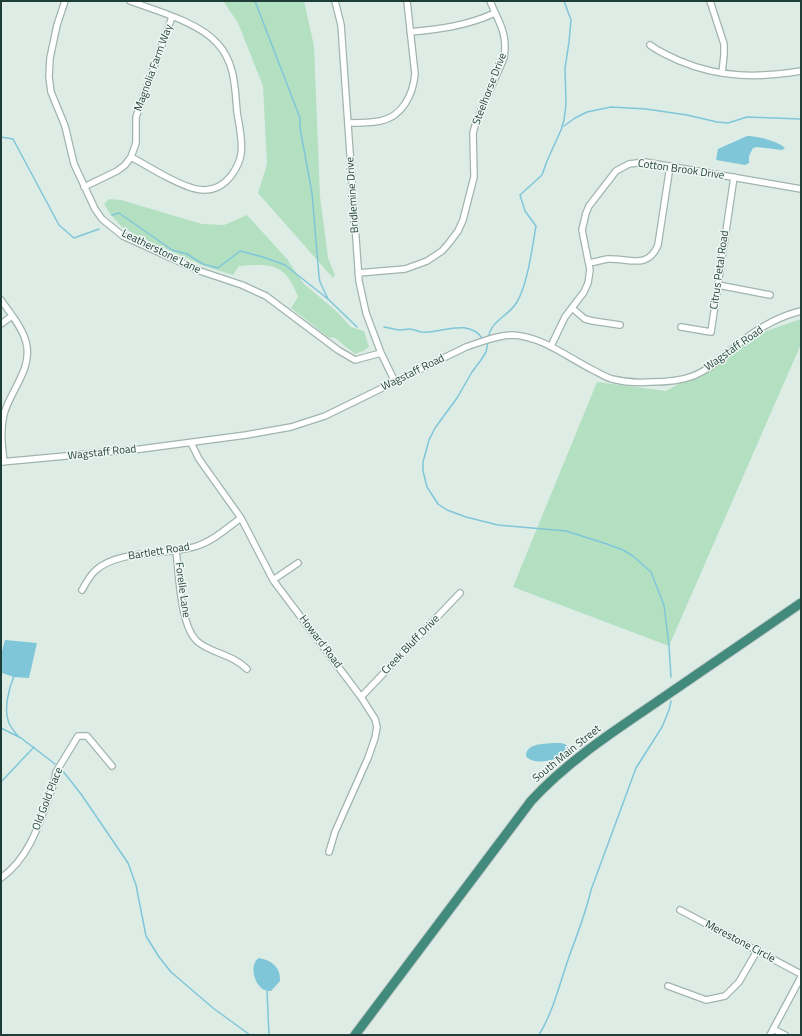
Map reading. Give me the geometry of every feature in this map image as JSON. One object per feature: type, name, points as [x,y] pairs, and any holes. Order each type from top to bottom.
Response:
[{"type":"highway","name":"South Main Street","points":[[355,1035],[531,801],[546,784],[624,724],[801,603]]},
{"type":"street","name":"Leatherstone Lane","points":[[65,1],[57,25],[50,58],[49,77],[52,92],[65,126],[74,164],[94,209],[102,219],[123,236],[200,271],[242,285],[266,296],[338,350],[355,360],[381,353]]},
{"type":"street","points":[[84,187],[117,171],[125,165],[131,157],[180,184],[192,189],[202,190],[219,186],[228,180],[237,168],[241,154],[233,72],[228,58],[218,44],[206,32],[193,25],[130,1]]},
{"type":"street","name":"Bridlemine Drive","points":[[335,1],[341,25],[349,124],[358,273],[366,313],[381,353],[395,382]]},
{"type":"street","points":[[349,124],[381,121],[393,116],[404,106],[410,97],[414,85],[415,74],[407,1]]},
{"type":"street","name":"Steelhorse Drive","points":[[358,273],[405,269],[423,263],[442,251],[458,231],[463,220],[474,177],[473,133],[476,122],[504,58],[505,51],[506,43],[504,32],[490,1]]},
{"type":"street","points":[[710,1],[724,44],[722,74]]},
{"type":"street","points":[[410,32],[454,27],[483,19],[495,13]]},
{"type":"street","name":"Magnolia Farm Way","points":[[131,157],[136,143],[136,117],[172,17]]},
{"type":"street","points":[[650,45],[660,52],[694,67],[722,74],[761,76],[801,71]]},
{"type":"street","name":"Cotton Brook Drive","points":[[551,346],[565,317],[584,292],[590,277],[589,263],[582,230],[586,213],[616,171],[622,166],[635,162],[645,162],[801,189]]},
{"type":"street","points":[[589,263],[607,259],[643,260],[652,254],[658,244],[670,166]]},
{"type":"street","name":"Citrus Petal Road","points":[[681,327],[711,332],[734,177]]},
{"type":"street","points":[[718,286],[770,295]]},
{"type":"street","points":[[1,300],[21,331],[26,342],[27,360],[22,375],[5,412],[2,429],[2,462]]},
{"type":"street","points":[[572,308],[585,319],[620,325]]},
{"type":"street","name":"Wagstaff Road","points":[[2,462],[192,443],[265,432],[302,423],[325,416],[466,347],[489,339],[513,335],[537,340],[551,346],[589,368],[612,379],[635,382],[680,380],[692,377],[707,369],[743,341],[767,325],[801,311]]},
{"type":"street","points":[[1,324],[12,316]]},
{"type":"street","name":"Howard Road","points":[[192,443],[199,458],[241,518],[273,580],[361,697],[375,719],[377,727],[375,738],[335,832],[329,852]]},
{"type":"street","name":"Bartlett Road","points":[[82,590],[96,571],[108,562],[121,558],[196,546],[206,542],[241,518]]},
{"type":"street","name":"Forelle Lane","points":[[176,550],[187,626],[198,642],[239,661],[247,669]]},
{"type":"street","points":[[273,580],[298,563]]},
{"type":"street","name":"Creek Bluff Drive","points":[[361,697],[460,593]]},
{"type":"street","name":"Old Gold Place","points":[[1,878],[13,868],[28,848],[54,783],[56,772],[78,736],[87,736],[112,766]]},
{"type":"street","name":"Merestone Circle","points":[[680,910],[801,976]]},
{"type":"street","points":[[668,986],[706,1000],[725,996],[739,982],[757,951]]},
{"type":"street","points":[[770,1035],[801,976]]},
{"type":"street","points":[[773,1029],[785,1035]]},
{"type":"green space","points":[[223,1],[304,1],[314,46],[320,196],[328,258],[335,275],[333,278],[258,193],[267,164],[263,86],[238,23]]},
{"type":"green space","points":[[109,199],[121,200],[202,224],[224,225],[247,215],[287,259],[303,283],[336,311],[351,327],[364,331],[369,347],[355,354],[335,338],[328,337],[291,308],[298,297],[288,278],[283,272],[276,268],[260,265],[239,266],[233,275],[204,266],[146,240],[122,227],[110,214],[104,204]]},
{"type":"green space","points":[[801,319],[801,344],[669,646],[513,587],[597,382],[666,391],[714,364],[755,335]]},
{"type":"water","points":[[747,136],[767,139],[782,145],[785,148],[782,150],[757,147],[753,148],[749,156],[749,163],[745,165],[716,160],[718,149]]},
{"type":"water","points":[[5,640],[37,643],[29,678],[14,677],[2,673],[1,655]]},
{"type":"water","points":[[553,743],[567,745],[569,747],[569,753],[559,758],[547,761],[535,761],[526,756],[527,752],[532,746]]},
{"type":"water","points":[[259,958],[271,962],[279,972],[280,981],[271,991],[261,988],[255,978],[254,966],[255,962]]},
{"type":"waterway","points":[[255,1],[300,118],[300,128],[312,193],[319,276],[320,282],[328,299]]},
{"type":"waterway","points":[[488,338],[493,326],[517,302],[524,285],[529,265],[536,226],[525,211],[520,195],[542,175],[564,120],[566,104],[565,68],[571,20],[564,1]]},
{"type":"waterway","points":[[564,126],[587,112],[611,107],[646,109],[728,123],[747,117],[801,119]]},
{"type":"waterway","points":[[1,137],[13,139],[59,225],[74,238],[99,229]]},
{"type":"waterway","points":[[112,215],[119,213],[172,250],[187,254],[203,264],[218,268],[240,251],[285,265],[328,299],[357,327]]},
{"type":"waterway","points":[[384,327],[399,330],[410,329],[421,332],[462,328],[477,332],[483,339]]},
{"type":"waterway","points":[[488,342],[486,352],[457,398],[435,428],[429,440],[423,462],[423,471],[427,487],[438,504],[447,510],[466,517],[498,525],[566,531],[607,544],[623,550],[633,556],[651,572],[664,605],[671,677]]},
{"type":"waterway","points":[[14,676],[10,686],[7,715],[9,724],[18,736]]},
{"type":"waterway","points":[[539,1035],[553,1006],[591,890],[636,768],[662,727],[671,701]]},
{"type":"waterway","points":[[1,728],[21,738],[55,764]]},
{"type":"waterway","points":[[1,782],[34,747]]},
{"type":"waterway","points":[[62,770],[81,794],[128,863],[136,885],[146,936],[159,957],[171,972],[213,1008],[250,1035]]},
{"type":"waterway","points":[[267,991],[269,1035]]}]
